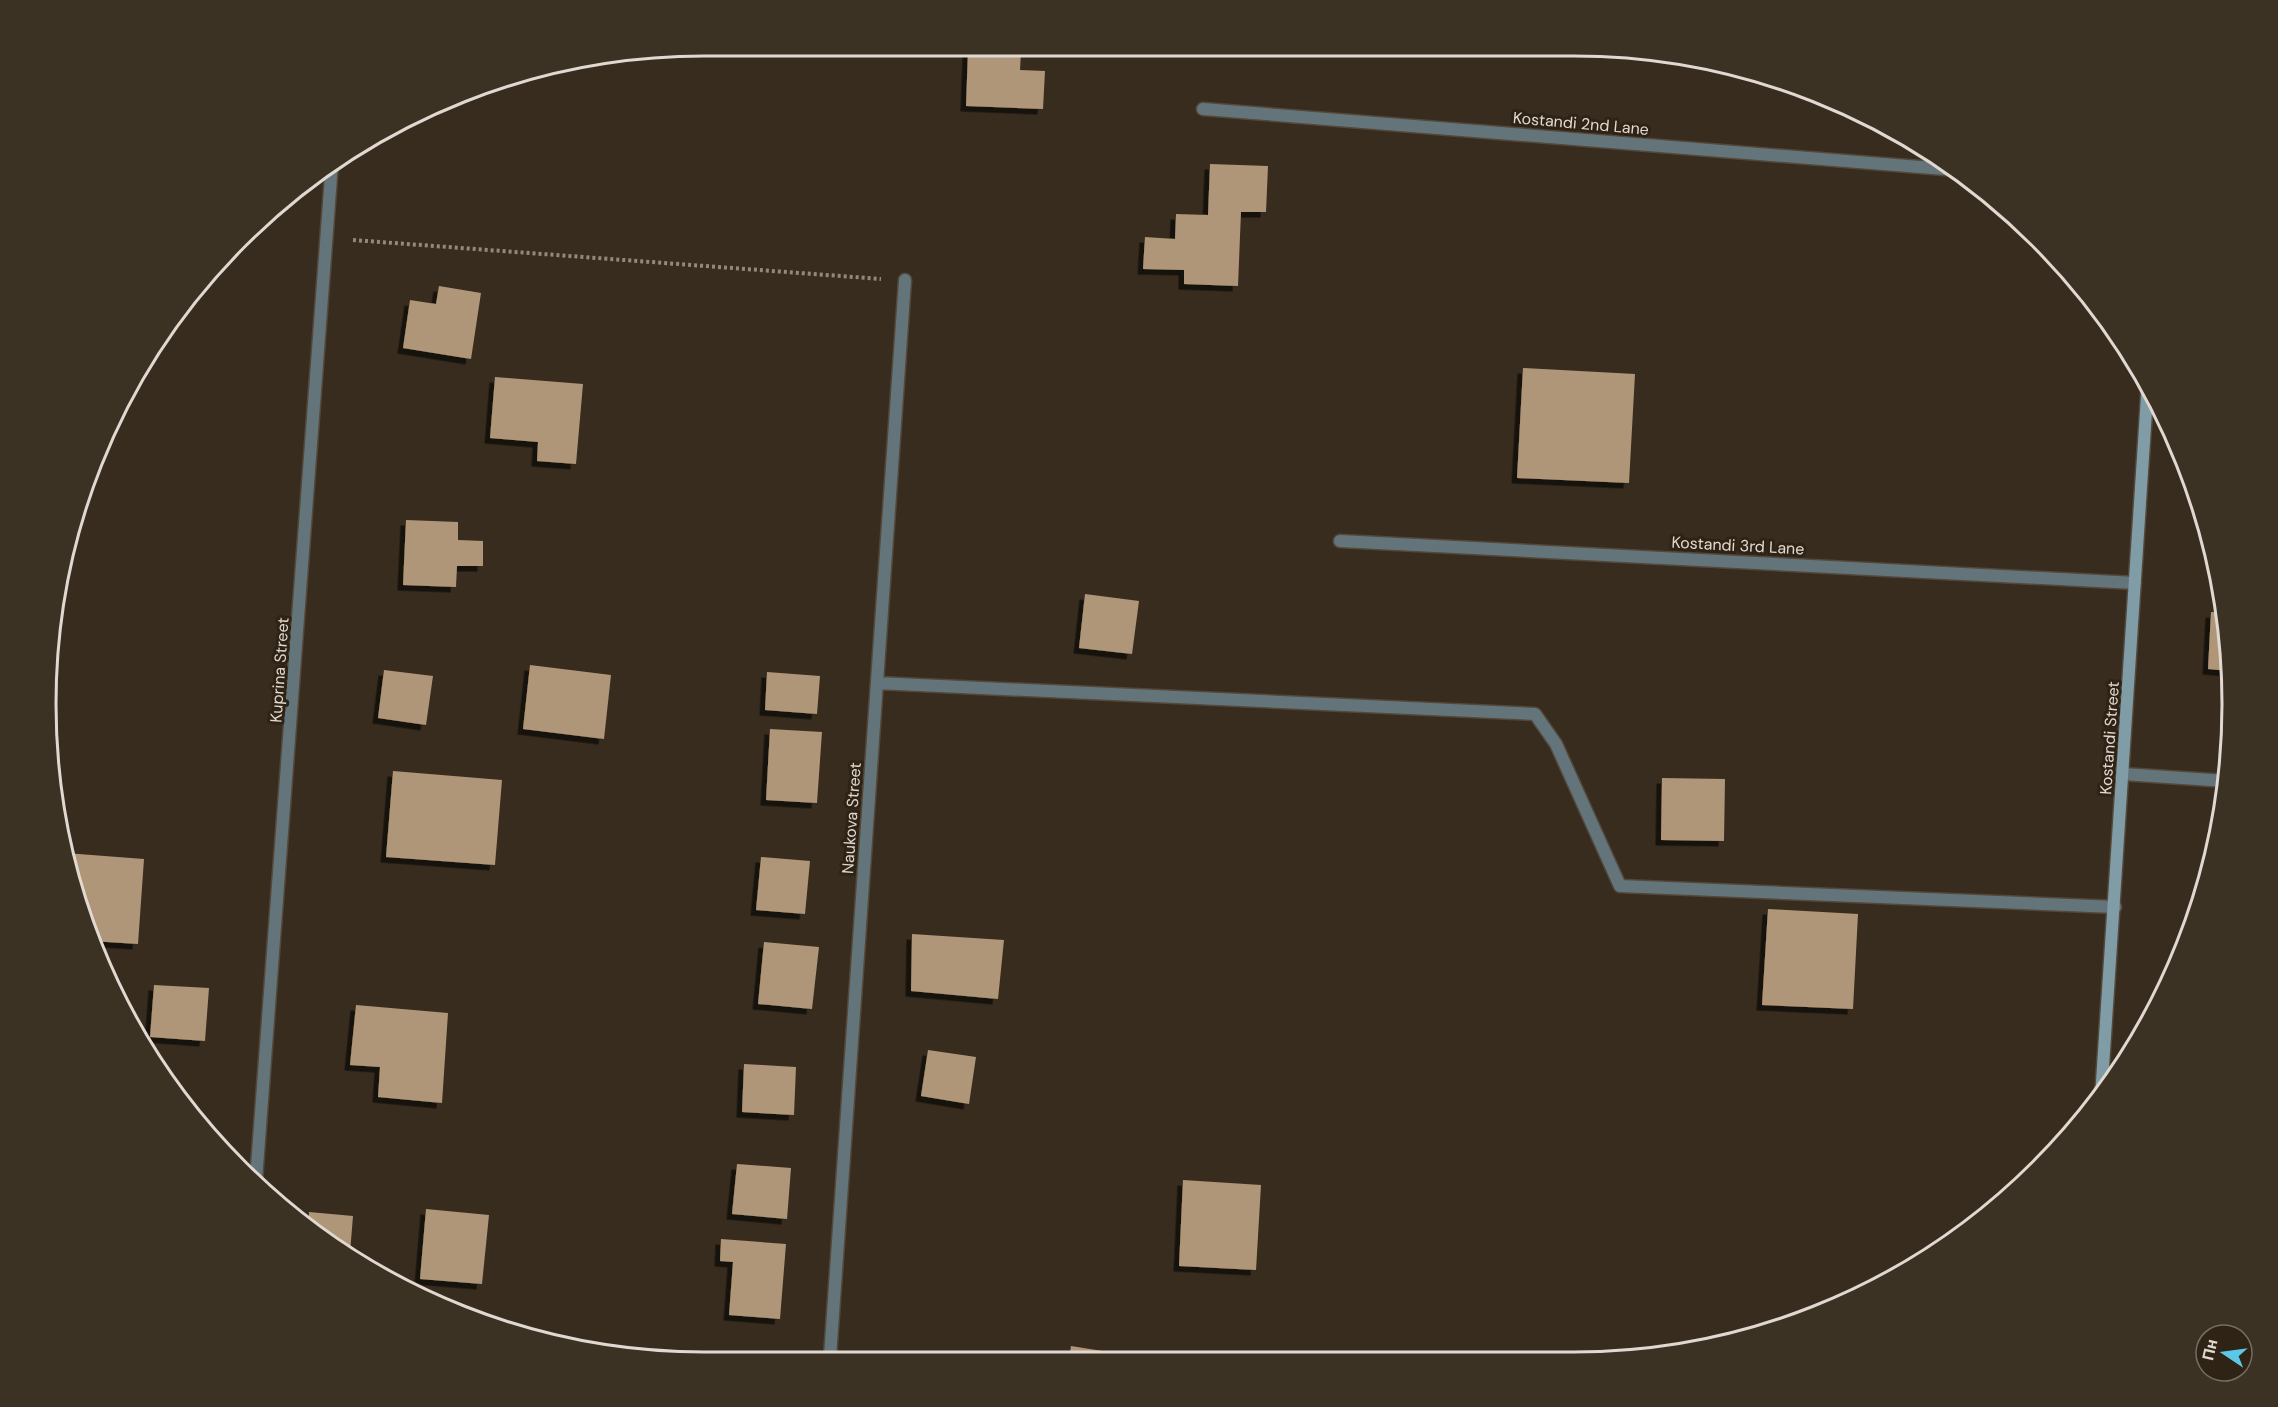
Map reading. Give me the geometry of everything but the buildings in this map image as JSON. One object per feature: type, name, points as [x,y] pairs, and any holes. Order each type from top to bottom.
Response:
[{"type":"street","name":"Kostandi 2nd Lane","points":[[1203,109],[1940,169]]},
{"type":"street","name":"Kuprina Street","points":[[257,1173],[331,173]]},
{"type":"street","name":"Naukova Street","points":[[830,1352],[905,280]]},
{"type":"street","name":"Kostandi Street","points":[[2102,1079],[2147,400]]},
{"type":"street","name":"Kostandi 3rd Lane","points":[[1340,541],[2135,583]]},
{"type":"street","points":[[877,683],[1535,714],[1556,744],[1620,886],[2115,907]]},
{"type":"street","points":[[2123,774],[2218,780]]},
{"type":"path","points":[[327,238],[905,280]]}]
